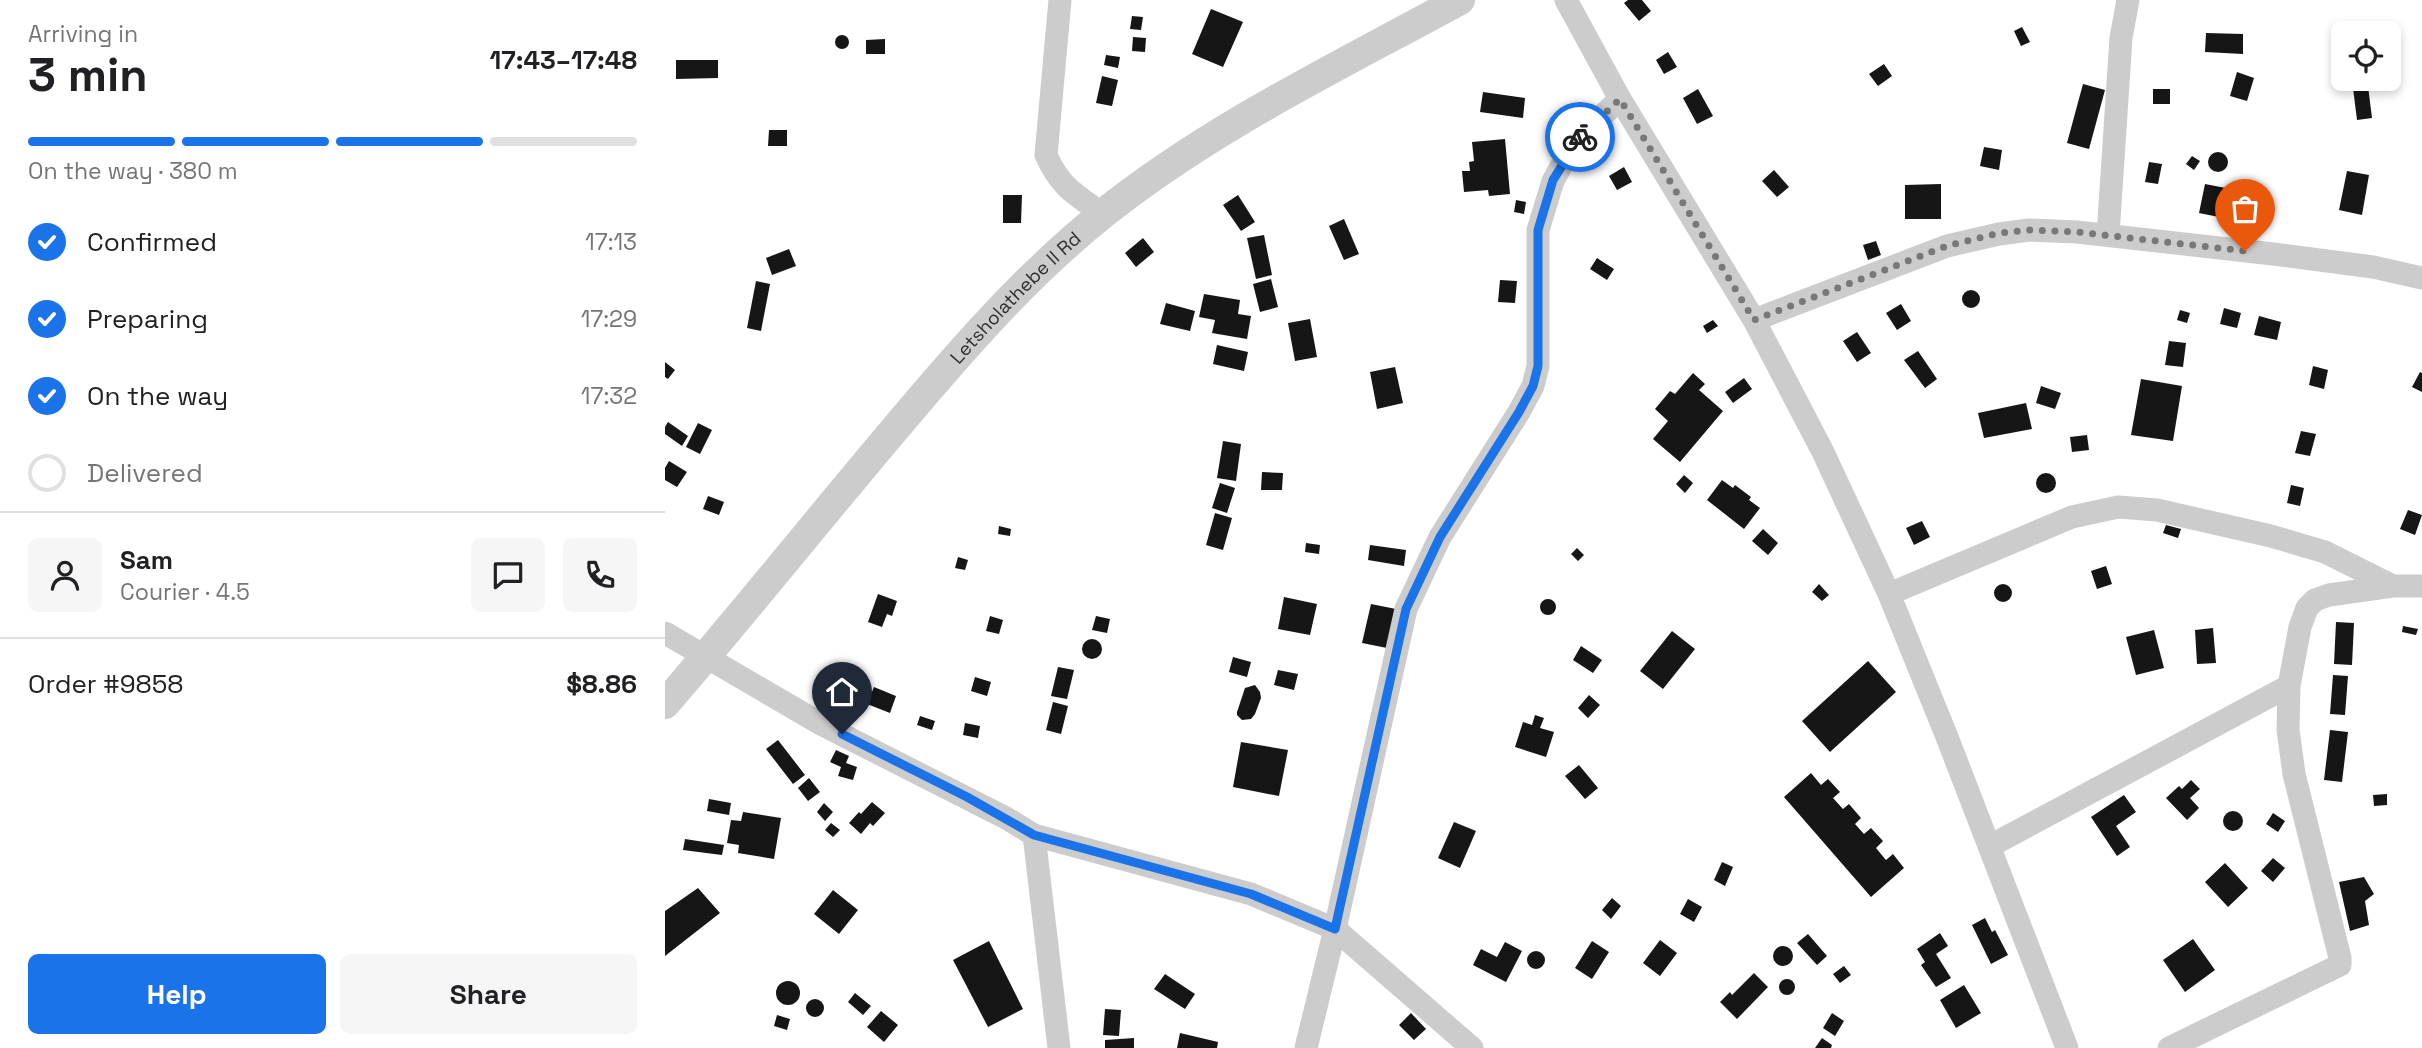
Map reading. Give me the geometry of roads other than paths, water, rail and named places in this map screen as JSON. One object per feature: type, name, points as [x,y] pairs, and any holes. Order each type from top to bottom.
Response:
[{"type":"street","points":[[1060,0],[1047,155],[1055,176],[1103,214]]},
{"type":"street","name":"Letsholathebe II Rd","points":[[665,704],[950,363],[1026,284],[1103,214],[1186,153],[1291,91],[1460,0]]},
{"type":"street","points":[[1566,0],[1620,99],[1754,320],[1823,453],[1889,594],[2067,1048]]},
{"type":"street","points":[[2108,235],[2121,38],[2128,0]]},
{"type":"street","points":[[1306,1048],[1406,609],[1440,537],[1533,386],[1538,355],[1538,230],[1553,180],[1575,141],[1620,99]]},
{"type":"street","points":[[1754,320],[1947,246],[1970,239],[2029,230],[2108,235],[2373,267],[2422,278]]},
{"type":"street","points":[[1889,594],[2072,517],[2118,507],[2157,510],[2271,536],[2325,552],[2393,586]]},
{"type":"street","points":[[2169,1048],[2340,965],[2294,774],[2288,730],[2289,686],[2300,627],[2307,608],[2315,600],[2329,595],[2393,586],[2422,586]]},
{"type":"street","points":[[665,633],[821,724],[983,806],[1034,835],[1251,894],[1335,929],[1472,1048]]},
{"type":"street","points":[[1990,846],[2289,686]]},
{"type":"street","points":[[1034,835],[1059,1048]]}]
